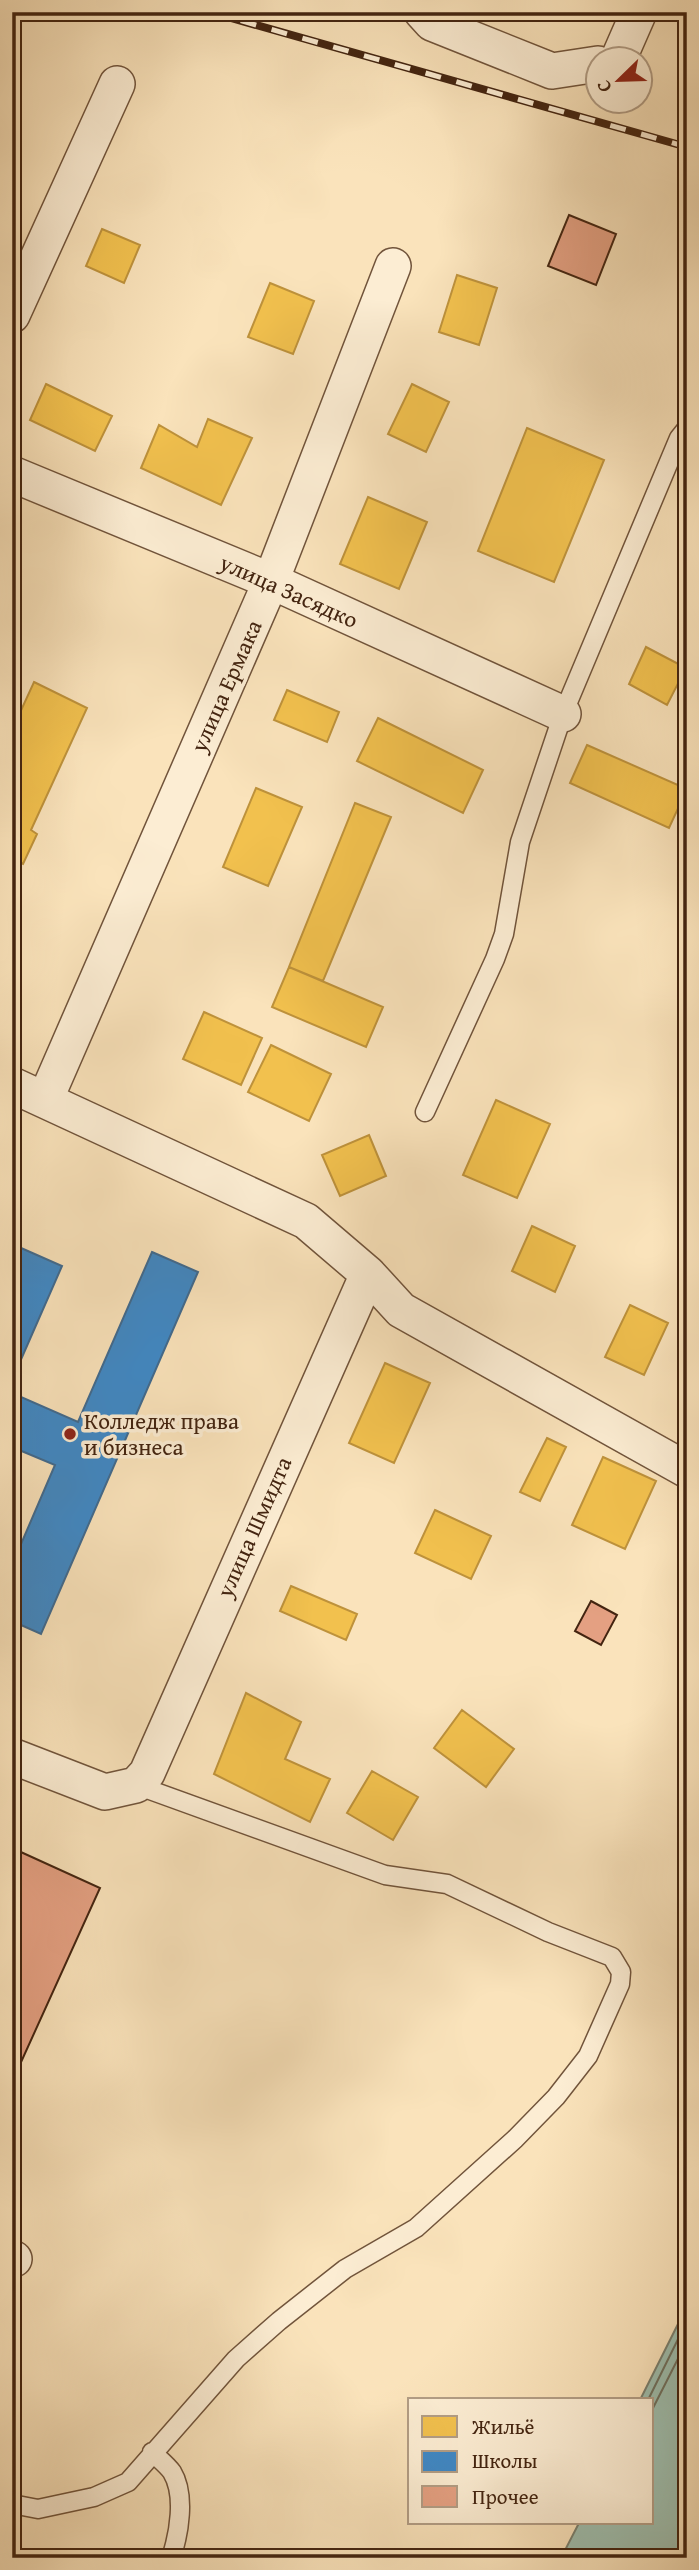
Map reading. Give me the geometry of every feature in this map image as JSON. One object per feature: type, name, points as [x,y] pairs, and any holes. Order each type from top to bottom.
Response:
[{"type":"street","points":[[422,12],[432,23],[552,71],[584,66]]},
{"type":"street","points":[[624,46],[639,12]]},
{"type":"street","points":[[12,315],[117,84]]},
{"type":"street","name":"улица Ермака","points":[[45,1100],[271,581],[393,266]]},
{"type":"street","name":"улица Засядко","points":[[12,474],[271,581],[564,714]]},
{"type":"street","points":[[12,1085],[306,1221],[368,1274],[401,1310],[687,1470]]},
{"type":"street","name":"улица Шмидта","points":[[121,1789],[147,1773],[368,1274]]},
{"type":"street","points":[[12,1756],[121,1789]]},
{"type":"lane","points":[[425,1112],[504,934],[520,842],[564,714],[679,438],[687,428]]},
{"type":"lane","points":[[12,2504],[38,2509],[94,2497],[128,2482],[236,2360],[279,2321],[345,2269],[416,2228],[547,2105],[588,2056],[620,1984],[621,1972],[612,1957],[548,1932],[447,1884],[385,1875],[121,1789]]},
{"type":"lane","points":[[152,2452],[172,2472],[180,2509],[178,2536],[171,2558]]},
{"type":"water","points":[[687,2306],[687,2558],[561,2558],[578,2524],[654,2524],[654,2398],[641,2398]]},
{"type":"building: Жильё","points":[[102,229],[140,245],[124,283],[86,266]]},
{"type":"building: Жильё","points":[[457,275],[497,288],[479,345],[439,332]]},
{"type":"building: Жильё","points":[[270,283],[314,301],[293,354],[248,337]]},
{"type":"building: Жильё","points":[[46,384],[112,416],[95,451],[30,420]]},
{"type":"building: Жильё","points":[[412,384],[449,402],[426,452],[388,434]]},
{"type":"building: Жильё","points":[[208,419],[252,438],[221,505],[141,468],[159,425],[197,447]]},
{"type":"building: Жильё","points":[[527,428],[604,460],[554,582],[478,551]]},
{"type":"building: Жильё","points":[[368,497],[427,522],[399,589],[340,564]]},
{"type":"building: Жильё","points":[[646,647],[686,668],[667,705],[629,684]]},
{"type":"building: Жильё","points":[[34,682],[87,708],[31,830],[37,834],[23,864],[12,859],[12,730]]},
{"type":"building: Жильё","points":[[287,690],[339,712],[327,742],[274,720]]},
{"type":"building: Жильё","points":[[378,718],[483,770],[463,813],[357,761]]},
{"type":"building: Жильё","points":[[587,745],[687,789],[669,828],[570,783]]},
{"type":"building: Жильё","points":[[256,788],[302,807],[268,886],[223,867]]},
{"type":"building: Жильё","points":[[355,803],[391,817],[323,981],[289,967]]},
{"type":"building: Жильё","points":[[289,967],[383,1007],[366,1047],[272,1007]]},
{"type":"building: Жильё","points":[[204,1012],[262,1038],[241,1085],[183,1059]]},
{"type":"building: Жильё","points":[[271,1045],[331,1074],[309,1121],[248,1092]]},
{"type":"building: Жильё","points":[[496,1100],[550,1124],[517,1198],[463,1175]]},
{"type":"building: Жильё","points":[[369,1135],[386,1176],[340,1196],[322,1155]]},
{"type":"building: Жильё","points":[[532,1226],[575,1246],[555,1292],[512,1271]]},
{"type":"building: Жильё","points":[[630,1305],[668,1323],[644,1375],[605,1357]]},
{"type":"building: Жильё","points":[[385,1363],[430,1383],[394,1463],[349,1443]]},
{"type":"building: Жильё","points":[[547,1438],[566,1447],[540,1501],[520,1492]]},
{"type":"building: Жильё","points":[[603,1457],[656,1481],[625,1549],[572,1525]]},
{"type":"building: Жильё","points":[[435,1510],[491,1536],[471,1579],[415,1553]]},
{"type":"building: Жильё","points":[[291,1586],[357,1614],[346,1640],[280,1611]]},
{"type":"building: Жильё","points":[[246,1693],[301,1722],[285,1759],[330,1779],[310,1822],[214,1774]]},
{"type":"building: Жильё","points":[[462,1710],[514,1749],[486,1787],[434,1748]]},
{"type":"building: Жильё","points":[[372,1771],[418,1797],[393,1840],[347,1813]]},
{"type":"building: Школы","points":[[12,1244],[62,1266],[12,1380]]},
{"type":"building: Школы","name":"Колледж права и бизнеса","points":[[152,1252],[198,1272],[41,1634],[12,1621],[12,1565],[55,1465],[12,1447],[12,1393],[78,1422]]},
{"type":"building: Прочее","points":[[569,215],[616,234],[596,285],[548,266]]},
{"type":"building: Прочее","points":[[591,1601],[617,1615],[601,1645],[575,1631]]},
{"type":"building: Прочее","points":[[12,1848],[100,1888],[12,2082]]},
{"type":"railway","points":[[210,12],[687,147]]},
{"type":"place","name":"Колледж права и бизнеса","points":[[70,1434]]}]
